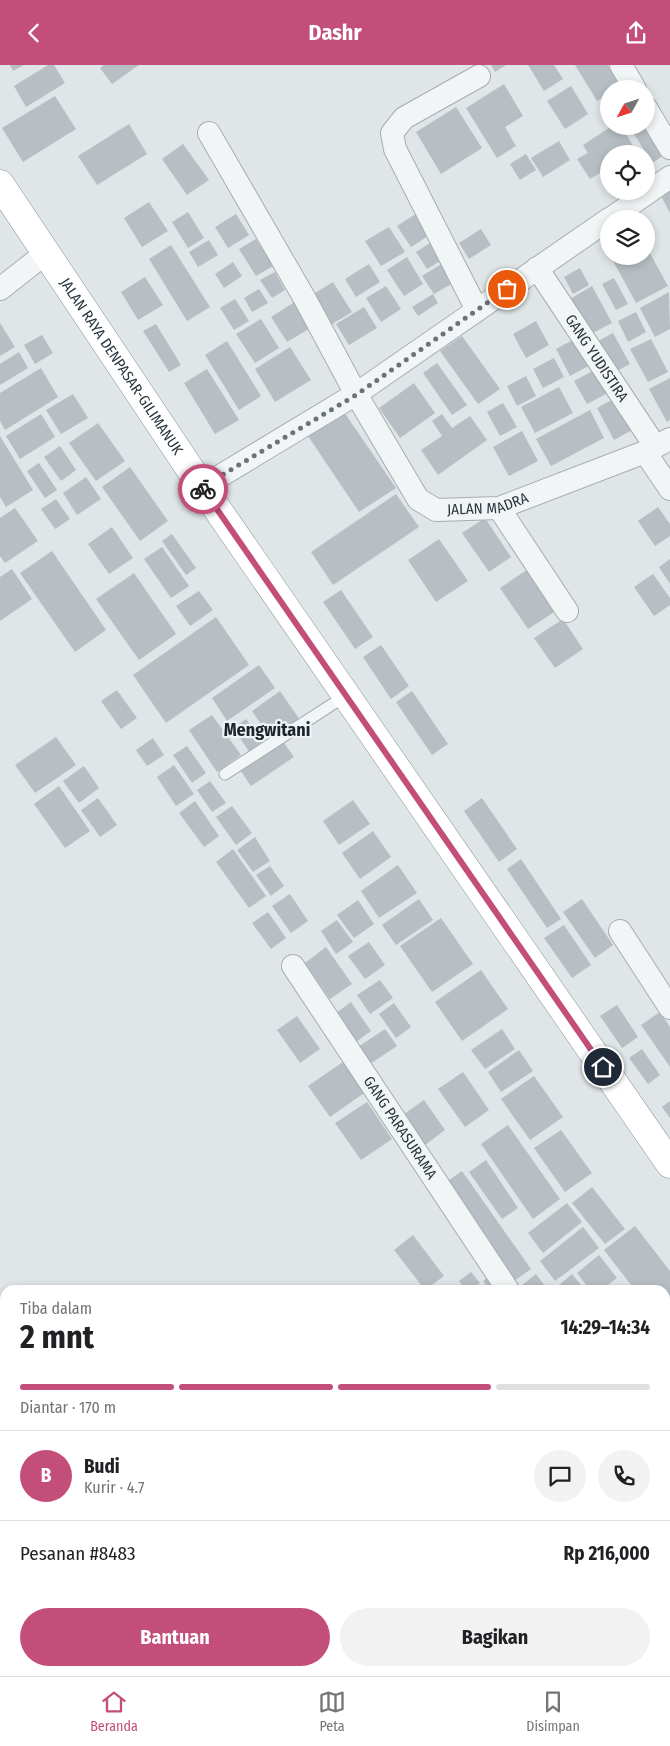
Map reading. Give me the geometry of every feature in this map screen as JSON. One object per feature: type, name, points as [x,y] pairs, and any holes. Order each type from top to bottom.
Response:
[{"type":"highway","name":"JALAN RAYA DENPASAR-GILIMANUK","points":[[0,184],[202,487],[670,1164]]},
{"type":"street","points":[[621,65],[630,80]]},
{"type":"street","points":[[477,310],[394,149],[392,133],[404,117],[479,76]]},
{"type":"street","points":[[655,123],[670,148]]},
{"type":"street","name":"JALAN MADRA","points":[[209,133],[305,299],[356,395],[418,499],[436,510],[499,508],[657,446]]},
{"type":"street","points":[[622,210],[670,177]]},
{"type":"street","points":[[202,487],[356,395],[600,225]]},
{"type":"street","points":[[0,289],[46,253]]},
{"type":"street","name":"GANG YUDISTIRA","points":[[537,269],[657,446],[670,489]]},
{"type":"street","points":[[499,508],[567,611]]},
{"type":"street","points":[[620,931],[670,1008]]},
{"type":"street","name":"GANG PARASURAMA","points":[[292,966],[505,1285]]},
{"type":"lane","points":[[225,774],[345,696]]},
{"type":"building","points":[[10,65],[24,65],[13,71]]},
{"type":"building","points":[[48,65],[54,65],[65,83],[26,107],[14,86]]},
{"type":"building","points":[[104,65],[139,65],[112,84],[100,68]]},
{"type":"building","points":[[491,65],[506,65],[495,72]]},
{"type":"building","points":[[528,65],[554,65],[563,79],[544,91]]},
{"type":"building","points":[[575,65],[608,65],[617,80],[600,80],[600,99],[597,101]]},
{"type":"building","points":[[504,84],[523,116],[505,127],[516,146],[497,158],[466,108]]},
{"type":"building","points":[[571,86],[588,114],[565,129],[547,101]]},
{"type":"building","points":[[55,96],[76,129],[23,162],[2,128]]},
{"type":"building","points":[[456,107],[482,148],[441,174],[416,132]]},
{"type":"building","points":[[129,124],[147,154],[97,185],[78,156]]},
{"type":"building","points":[[600,134],[626,135],[633,145],[600,145],[600,173],[590,179],[577,159],[588,153],[583,145]]},
{"type":"building","points":[[635,135],[655,135],[670,151],[655,161],[655,145],[641,145]]},
{"type":"building","points":[[559,141],[570,160],[543,177],[531,158]]},
{"type":"building","points":[[183,144],[209,180],[187,195],[162,159]]},
{"type":"building","points":[[526,154],[536,170],[520,180],[510,164]]},
{"type":"building","points":[[670,186],[670,213],[659,192]]},
{"type":"building","points":[[149,202],[168,231],[142,247],[124,218]]},
{"type":"building","points":[[188,212],[204,238],[188,248],[172,222]]},
{"type":"building","points":[[419,212],[433,233],[411,247],[397,226]]},
{"type":"building","points":[[236,214],[249,235],[228,248],[215,227]]},
{"type":"building","points":[[389,227],[405,252],[381,266],[365,241]]},
{"type":"building","points":[[481,229],[491,245],[469,259],[459,243]]},
{"type":"building","points":[[256,239],[273,266],[256,276],[239,249]]},
{"type":"building","points":[[436,239],[447,257],[427,269],[416,252]]},
{"type":"building","points":[[209,240],[218,255],[198,267],[189,252]]},
{"type":"building","points":[[171,245],[210,307],[187,321],[149,259]]},
{"type":"building","points":[[407,257],[423,284],[404,296],[387,270]]},
{"type":"building","points":[[448,260],[460,279],[434,294],[422,276]]},
{"type":"building","points":[[233,262],[242,276],[224,288],[215,274]]},
{"type":"building","points":[[655,262],[668,286],[636,303],[615,265],[655,265]]},
{"type":"building","points":[[369,264],[380,282],[356,297],[345,279]]},
{"type":"building","points":[[580,268],[589,285],[573,294],[564,277]]},
{"type":"building","points":[[275,272],[285,290],[272,298],[260,280]]},
{"type":"building","points":[[145,277],[163,305],[138,320],[121,292]]},
{"type":"building","points":[[614,278],[628,304],[616,310],[602,284]]},
{"type":"building","points":[[333,282],[352,312],[329,326],[310,296]]},
{"type":"building","points":[[386,286],[401,309],[381,322],[366,298]]},
{"type":"building","points":[[592,286],[612,323],[589,335],[570,299]]},
{"type":"building","points":[[259,289],[268,303],[252,312],[244,298]]},
{"type":"building","points":[[669,292],[670,329],[655,337],[640,308]]},
{"type":"building","points":[[433,294],[438,303],[418,316],[412,307]]},
{"type":"building","points":[[235,299],[249,321],[234,330],[220,308]]},
{"type":"building","points":[[296,301],[312,327],[287,342],[271,317]]},
{"type":"building","points":[[364,307],[377,328],[349,345],[336,324]]},
{"type":"building","points":[[636,312],[646,332],[628,342],[618,321]]},
{"type":"building","points":[[261,319],[279,348],[255,363],[236,334]]},
{"type":"building","points":[[536,321],[549,345],[526,358],[513,334]]},
{"type":"building","points":[[0,323],[15,347],[0,356]]},
{"type":"building","points":[[156,324],[181,365],[169,372],[143,331]]},
{"type":"building","points":[[613,333],[630,364],[615,372],[598,341]]},
{"type":"building","points":[[42,335],[53,353],[35,364],[24,345]]},
{"type":"building","points":[[462,336],[500,389],[478,404],[440,351]]},
{"type":"building","points":[[580,336],[594,363],[570,376],[556,349]]},
{"type":"building","points":[[651,339],[668,372],[648,382],[630,349]]},
{"type":"building","points":[[227,341],[261,396],[239,410],[205,355]]},
{"type":"building","points":[[290,347],[311,380],[275,402],[255,369]]},
{"type":"building","points":[[19,352],[28,368],[0,385],[0,364]]},
{"type":"building","points":[[554,358],[564,377],[543,388],[533,369]]},
{"type":"building","points":[[437,363],[467,405],[452,415],[423,373]]},
{"type":"building","points":[[41,368],[58,397],[5,430],[0,421],[0,393]]},
{"type":"building","points":[[207,369],[239,420],[215,434],[184,383]]},
{"type":"building","points":[[596,369],[608,393],[587,404],[574,381]]},
{"type":"building","points":[[526,376],[536,396],[517,406],[507,386]]},
{"type":"building","points":[[670,378],[670,420],[667,422],[649,389]]},
{"type":"building","points":[[414,383],[435,413],[400,438],[379,408]]},
{"type":"building","points":[[559,387],[573,413],[535,433],[521,407]]},
{"type":"building","points":[[73,394],[88,418],[61,434],[46,410]]},
{"type":"building","points":[[615,398],[632,430],[614,440],[597,408]]},
{"type":"building","points":[[503,403],[517,427],[500,436],[487,412]]},
{"type":"building","points":[[590,410],[604,438],[551,466],[536,439]]},
{"type":"building","points":[[344,412],[396,488],[359,512],[308,436]]},
{"type":"building","points":[[41,414],[55,437],[20,459],[6,436]]},
{"type":"building","points":[[442,414],[452,428],[470,416],[487,440],[438,475],[421,450],[442,436],[432,421]]},
{"type":"building","points":[[98,423],[125,461],[96,481],[69,443]]},
{"type":"building","points":[[522,431],[538,461],[509,476],[493,447]]},
{"type":"building","points":[[0,436],[33,490],[6,507],[0,497]]},
{"type":"building","points":[[60,446],[76,470],[61,481],[44,457]]},
{"type":"building","points":[[39,463],[57,490],[45,498],[27,471]]},
{"type":"building","points":[[130,467],[168,521],[140,541],[102,487]]},
{"type":"building","points":[[86,477],[101,499],[77,515],[63,493]]},
{"type":"building","points":[[396,494],[419,527],[333,585],[311,552]]},
{"type":"building","points":[[56,499],[70,519],[55,529],[41,509]]},
{"type":"building","points":[[658,507],[670,524],[670,536],[655,546],[638,521]]},
{"type":"building","points":[[15,508],[38,541],[5,563],[0,556],[0,518]]},
{"type":"building","points":[[485,518],[511,557],[489,572],[462,533]]},
{"type":"building","points":[[112,527],[133,558],[109,574],[88,544]]},
{"type":"building","points":[[172,534],[196,568],[186,575],[162,541]]},
{"type":"building","points":[[439,539],[468,581],[436,602],[408,560]]},
{"type":"building","points":[[162,547],[189,586],[171,598],[144,559]]},
{"type":"building","points":[[52,551],[106,630],[75,652],[20,573]]},
{"type":"building","points":[[670,559],[670,584],[659,567]]},
{"type":"building","points":[[12,569],[32,599],[0,621],[0,577]]},
{"type":"building","points":[[528,569],[556,611],[528,629],[500,588]]},
{"type":"building","points":[[134,573],[176,634],[139,660],[96,599]]},
{"type":"building","points":[[653,574],[670,598],[670,605],[654,616],[634,587]]},
{"type":"building","points":[[341,590],[373,637],[355,649],[323,602]]},
{"type":"building","points":[[199,591],[213,610],[190,626],[176,606]]},
{"type":"building","points":[[216,617],[249,665],[166,723],[133,675]]},
{"type":"building","points":[[563,619],[583,649],[555,668],[534,638]]},
{"type":"building","points":[[381,645],[409,686],[391,699],[363,657]]},
{"type":"building","points":[[259,665],[275,688],[227,721],[212,698]]},
{"type":"building","points":[[117,690],[137,718],[121,729],[101,701]]},
{"type":"building","points":[[280,691],[300,720],[272,740],[252,711]]},
{"type":"building","points":[[412,691],[448,744],[432,755],[396,702]]},
{"type":"building","points":[[212,715],[241,755],[217,772],[189,730]]},
{"type":"building","points":[[246,719],[264,743],[250,753],[233,728]]},
{"type":"building","points":[[56,737],[76,765],[35,793],[15,765]]},
{"type":"building","points":[[153,738],[164,755],[147,766],[136,750]]},
{"type":"building","points":[[282,740],[294,757],[251,786],[240,770]]},
{"type":"building","points":[[187,746],[206,773],[192,783],[173,755]]},
{"type":"building","points":[[174,765],[194,794],[176,806],[157,777]]},
{"type":"building","points":[[84,766],[99,788],[79,803],[63,781]]},
{"type":"building","points":[[210,781],[226,803],[212,812],[197,790]]},
{"type":"building","points":[[59,786],[90,831],[65,848],[34,804]]},
{"type":"building","points":[[98,798],[117,825],[100,837],[81,810]]},
{"type":"building","points":[[482,798],[517,849],[499,862],[464,811]]},
{"type":"building","points":[[353,800],[370,824],[339,845],[323,821]]},
{"type":"building","points":[[195,801],[219,836],[204,847],[179,813]]},
{"type":"building","points":[[232,806],[252,833],[236,845],[216,817]]},
{"type":"building","points":[[373,831],[391,857],[360,879],[342,853]]},
{"type":"building","points":[[255,837],[270,861],[253,872],[237,850]]},
{"type":"building","points":[[233,849],[266,896],[249,908],[216,862]]},
{"type":"building","points":[[521,859],[561,919],[547,928],[507,869]]},
{"type":"building","points":[[398,865],[417,893],[379,918],[361,891]]},
{"type":"building","points":[[270,866],[284,886],[271,896],[256,875]]},
{"type":"building","points":[[290,894],[308,921],[291,933],[272,906]]},
{"type":"building","points":[[419,899],[433,920],[396,945],[382,925]]},
{"type":"building","points":[[582,899],[613,945],[595,958],[563,912]]},
{"type":"building","points":[[358,900],[374,924],[354,938],[337,915]]},
{"type":"building","points":[[268,912],[286,938],[271,949],[252,923]]},
{"type":"building","points":[[441,918],[473,964],[432,992],[400,946]]},
{"type":"building","points":[[337,920],[353,942],[336,954],[321,931]]},
{"type":"building","points":[[564,925],[591,965],[572,978],[544,938]]},
{"type":"building","points":[[369,942],[385,965],[365,979],[348,956]]},
{"type":"building","points":[[326,947],[352,984],[330,999],[305,963]]},
{"type":"building","points":[[481,970],[508,1009],[462,1041],[435,1002]]},
{"type":"building","points":[[380,980],[393,998],[370,1014],[357,995]]},
{"type":"building","points":[[351,1002],[371,1031],[352,1045],[332,1016]]},
{"type":"building","points":[[394,1003],[411,1027],[396,1038],[379,1014]]},
{"type":"building","points":[[617,1005],[638,1037],[622,1048],[600,1016]]},
{"type":"building","points":[[660,1012],[670,1027],[670,1067],[641,1025]]},
{"type":"building","points":[[297,1016],[320,1049],[300,1063],[277,1030]]},
{"type":"building","points":[[385,1029],[397,1046],[370,1064],[358,1047]]},
{"type":"building","points":[[502,1029],[515,1049],[485,1069],[471,1050]]},
{"type":"building","points":[[642,1049],[660,1075],[648,1084],[629,1058]]},
{"type":"building","points":[[519,1050],[533,1071],[501,1092],[488,1072]]},
{"type":"building","points":[[346,1060],[367,1091],[330,1117],[308,1086]]},
{"type":"building","points":[[463,1072],[489,1110],[465,1127],[438,1089]]},
{"type":"building","points":[[534,1076],[563,1117],[530,1140],[501,1099]]},
{"type":"building","points":[[424,1100],[445,1130],[421,1148],[400,1117]]},
{"type":"building","points":[[670,1101],[670,1118],[662,1107]]},
{"type":"building","points":[[367,1102],[392,1139],[361,1160],[335,1123]]},
{"type":"building","points":[[508,1125],[560,1199],[533,1219],[481,1144]]},
{"type":"building","points":[[561,1130],[592,1173],[565,1192],[534,1148]]},
{"type":"building","points":[[486,1160],[518,1208],[502,1219],[469,1172]]},
{"type":"building","points":[[462,1171],[531,1269],[510,1284],[442,1185]]},
{"type":"building","points":[[592,1187],[625,1229],[605,1244],[572,1203]]},
{"type":"building","points":[[567,1203],[582,1222],[543,1253],[528,1233]]},
{"type":"building","points":[[635,1226],[670,1271],[670,1285],[631,1285],[604,1250]]},
{"type":"building","points":[[583,1227],[599,1248],[555,1281],[540,1261]]},
{"type":"building","points":[[413,1235],[444,1276],[432,1285],[421,1285],[394,1250]]},
{"type":"building","points":[[599,1255],[617,1278],[608,1285],[586,1285],[577,1273]]},
{"type":"building","points":[[471,1272],[480,1283],[477,1285],[462,1285],[459,1281]]},
{"type":"building","points":[[492,1274],[500,1285],[486,1285],[483,1281]]},
{"type":"building","points":[[536,1274],[544,1285],[522,1285]]},
{"type":"building","points":[[572,1274],[581,1285],[559,1285]]},
{"type":"way so far","points":[[203,489],[202,487],[356,395],[507,289]]},
{"type":"district","name":"Mengwitani","points":[[267,730]]},
{"type":"route","points":[[203,489],[603,1067]]}]
